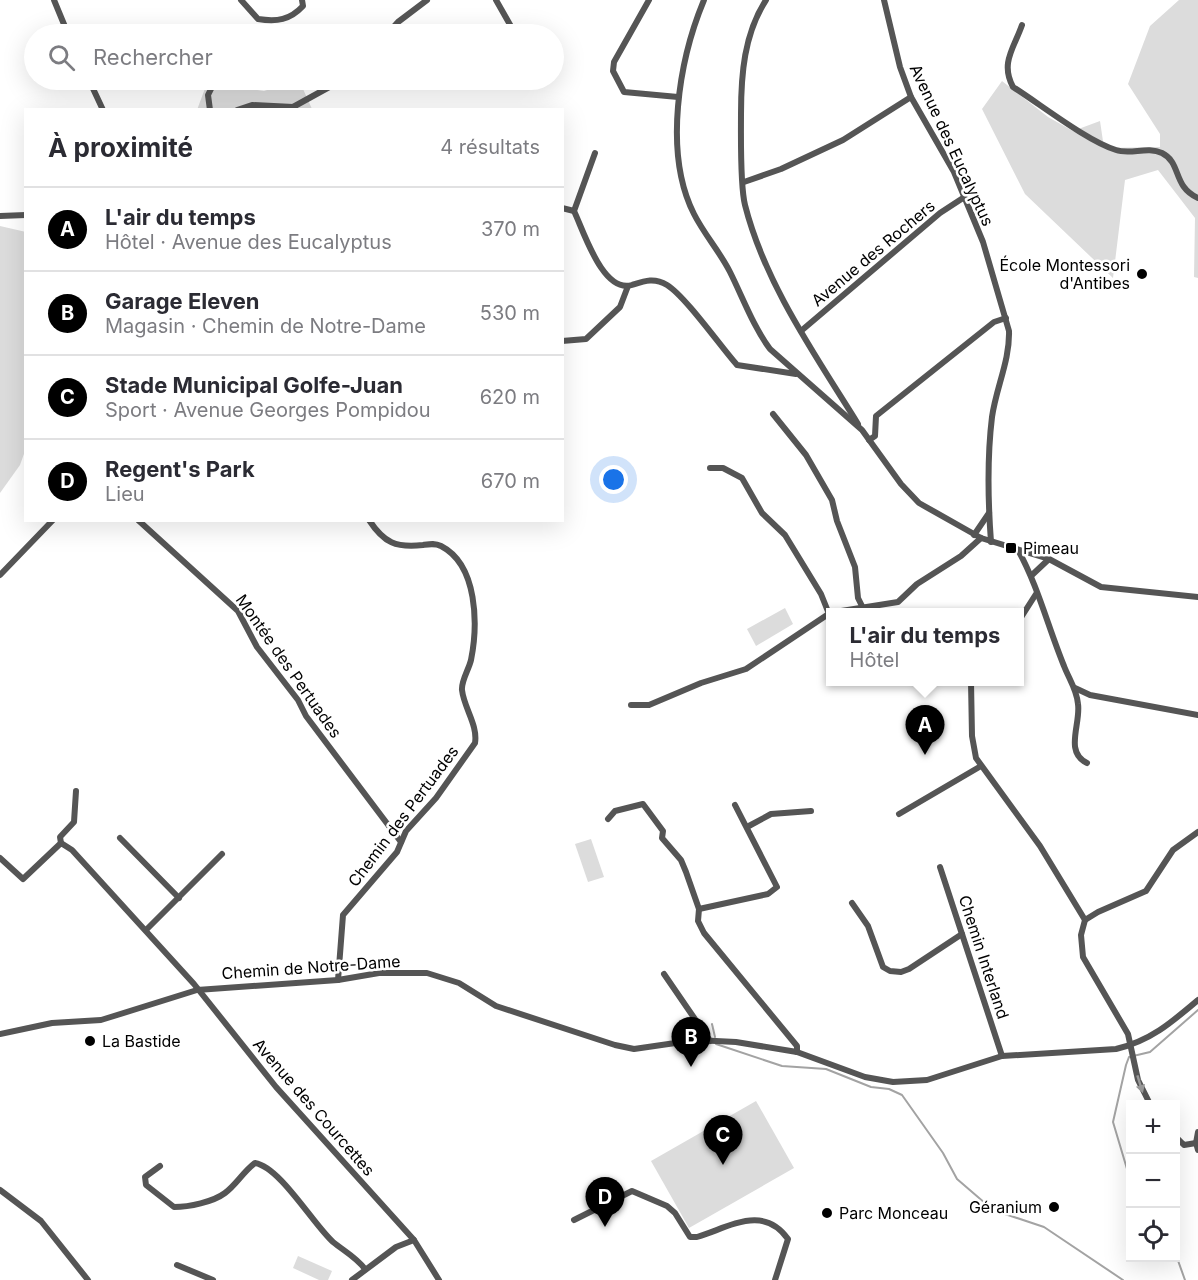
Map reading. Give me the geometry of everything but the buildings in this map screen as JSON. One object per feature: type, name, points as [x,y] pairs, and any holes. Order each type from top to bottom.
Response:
[{"type":"street","points":[[54,0],[64,24]]},
{"type":"street","points":[[241,0],[258,19],[277,22],[297,13],[303,6],[302,0]]},
{"type":"street","points":[[396,24],[427,0]]},
{"type":"street","points":[[496,0],[510,24]]},
{"type":"street","points":[[649,0],[614,62],[613,71],[624,92],[678,97]]},
{"type":"street","points":[[704,0],[689,36],[678,97],[680,167],[685,194],[694,215],[729,270],[761,338],[796,374],[862,430]]},
{"type":"street","points":[[766,0],[758,13],[746,48],[741,79],[745,204],[763,254],[801,331],[869,440],[901,484],[919,504],[974,535],[1050,559],[1101,587],[1198,597]]},
{"type":"street","name":"Avenue des Eucalyptus","points":[[884,0],[900,67],[911,97],[954,172],[983,242],[1006,318],[1009,345],[993,417],[989,513],[991,542]]},
{"type":"street","points":[[1022,25],[1009,51],[1007,63],[1008,77],[1013,87],[1117,151],[1152,150],[1164,154],[1175,167],[1181,187],[1198,198]]},
{"type":"street","points":[[94,90],[102,108]]},
{"type":"street","points":[[210,90],[208,95],[210,108]]},
{"type":"street","points":[[243,108],[252,105],[293,107],[324,90]]},
{"type":"street","points":[[744,182],[781,169],[843,140],[911,97]]},
{"type":"street","points":[[595,153],[574,211],[604,274],[614,285],[628,286],[648,279],[667,285],[737,365],[796,374]]},
{"type":"street","name":"Avenue des Rochers","points":[[801,331],[940,213],[963,198]]},
{"type":"street","points":[[564,208],[574,211]]},
{"type":"street","points":[[0,216],[24,214]]},
{"type":"street","points":[[564,341],[585,339],[620,307],[628,286]]},
{"type":"street","points":[[869,440],[875,436],[876,416],[994,322],[1006,318]]},
{"type":"street","points":[[773,414],[806,455],[832,500],[837,521],[855,567],[858,598],[862,608],[898,602],[917,584],[961,556],[981,538]]},
{"type":"street","points":[[710,468],[723,468],[742,478],[762,513],[785,535],[828,608]]},
{"type":"street","points":[[974,535],[989,513]]},
{"type":"street","points":[[0,575],[51,522]]},
{"type":"street","name":"Montée des Pertuades","points":[[140,522],[238,611],[257,647],[401,842]]},
{"type":"street","name":"Chemin des Pertuades","points":[[338,980],[343,915],[396,852],[415,819],[436,798],[475,744],[476,735],[461,688],[471,661],[476,614],[467,579],[460,565],[443,547],[434,543],[409,546],[393,543],[380,536],[370,522]]},
{"type":"street","points":[[1018,550],[1032,576],[1036,594],[1075,688],[1078,705],[1074,751],[1078,759],[1086,763]]},
{"type":"street","points":[[1032,576],[1050,559]]},
{"type":"street","points":[[1024,613],[1036,594]]},
{"type":"street","points":[[631,705],[649,705],[701,683],[746,669],[826,616]]},
{"type":"street","points":[[971,686],[972,736],[981,766],[1040,846],[1085,920]]},
{"type":"street","points":[[1075,688],[1090,694],[1198,715]]},
{"type":"street","points":[[1078,705],[1090,694]]},
{"type":"street","points":[[899,814],[981,766]]},
{"type":"street","points":[[0,858],[23,879],[61,843],[60,837],[74,822],[76,791]]},
{"type":"street","points":[[608,819],[615,811],[643,804],[663,831],[662,838],[681,860],[699,909],[698,921],[704,933],[797,1046],[797,1052]]},
{"type":"street","points":[[699,909],[768,894],[777,887],[735,805]]},
{"type":"street","points":[[747,827],[771,814],[811,811]]},
{"type":"street","points":[[1148,1100],[1138,1080],[1132,1045],[1083,957],[1081,935],[1085,920],[1146,891],[1173,850],[1198,831]]},
{"type":"street","points":[[120,838],[179,898]]},
{"type":"street","name":"Avenue des Courcettes","points":[[61,843],[72,850],[146,930],[276,1087],[414,1240],[439,1280]]},
{"type":"street","points":[[146,930],[222,854]]},
{"type":"street","name":"Chemin Interland","points":[[940,867],[1002,1056]]},
{"type":"street","points":[[852,903],[868,926],[884,967],[890,971],[901,972],[909,969],[962,934]]},
{"type":"street","name":"Chemin de Notre-Dame","points":[[0,1034],[52,1023],[101,1020],[197,990],[338,980],[379,973],[427,974],[459,983],[496,1006],[615,1045],[634,1049],[696,1040],[797,1052],[865,1077],[893,1082],[927,1080],[1002,1056],[1116,1049],[1132,1045],[1166,1028],[1198,1000]]},
{"type":"street","points":[[664,974],[710,1041]]},
{"type":"street","points":[[1198,1132],[1196,1143],[1198,1150]]},
{"type":"street","points":[[1180,1141],[1184,1145],[1196,1143]]},
{"type":"street","points":[[160,1166],[145,1177],[146,1185],[174,1207],[185,1207],[222,1195],[247,1169],[255,1163],[260,1164],[283,1184],[333,1242],[365,1269]]},
{"type":"street","points":[[0,1190],[41,1221],[88,1280]]},
{"type":"street","points":[[574,1220],[632,1191],[667,1206],[690,1237],[697,1237],[750,1220],[764,1220],[788,1239],[775,1280]]},
{"type":"street","points":[[351,1280],[396,1247],[414,1240]]},
{"type":"street","points":[[177,1264],[213,1280]]},
{"type":"shaded area","points":[[1179,0],[1198,0],[1198,278],[1194,277],[1195,218],[1158,170],[1125,180],[1113,278],[1025,194],[982,109],[1002,81],[1048,117],[1073,131],[1100,121],[1104,148],[1160,147],[1160,134],[1128,84],[1150,26]]},
{"type":"shaded area","points":[[204,90],[303,90],[312,108],[198,108]]},
{"type":"shaded area","points":[[0,226],[24,232],[24,454],[20,465],[0,493]]},
{"type":"shaded area","points":[[785,608],[793,624],[756,646],[747,629]]},
{"type":"shaded area","points":[[591,839],[604,877],[588,882],[575,844]]},
{"type":"shaded area","points":[[756,1101],[794,1168],[689,1228],[651,1161]]},
{"type":"shaded area","points":[[298,1256],[332,1271],[328,1280],[319,1280],[293,1268]]},
{"type":"waterway","points":[[1126,1166],[1113,1122],[1129,1057],[1150,1052],[1198,1010]]},
{"type":"waterway","points":[[712,1024],[715,1037]]},
{"type":"waterway","points":[[716,1044],[782,1066],[826,1069],[871,1087],[889,1089],[902,1095],[943,1153],[957,1179],[993,1210],[1044,1227],[1123,1280]]},
{"type":"waterway","points":[[1179,1262],[1185,1280]]},
{"type":"place","name":"École Montessori d'Antibes","points":[[1142,274]]},
{"type":"place","name":"Pimeau","points":[[1011,548]]},
{"type":"place","name":"L'air du temps","points":[[925,755]]},
{"type":"place","name":"La Bastide","points":[[90,1041]]},
{"type":"place","name":"Garage Eleven","points":[[691,1067]]},
{"type":"place","name":"Stade Municipal Golfe-Juan","points":[[723,1165]]},
{"type":"place","name":"Géranium","points":[[1054,1207]]},
{"type":"place","name":"Parc Monceau","points":[[827,1213]]},
{"type":"place","name":"Regent's Park","points":[[605,1227]]}]
